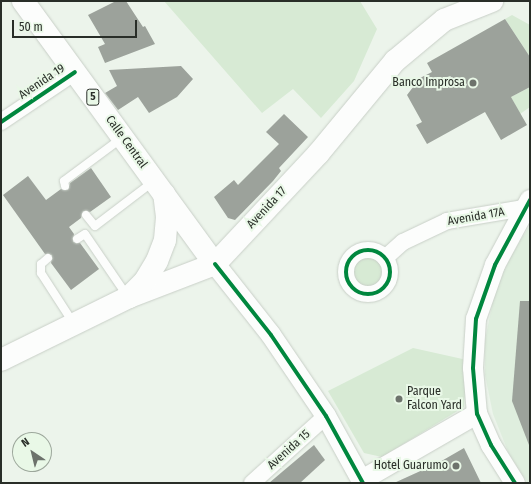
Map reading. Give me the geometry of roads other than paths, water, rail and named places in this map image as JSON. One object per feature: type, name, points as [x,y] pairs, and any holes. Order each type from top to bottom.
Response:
[{"type":"main road","name":"Calle Central","points":[[22,1],[215,264]]},
{"type":"main road","name":"Avenida 17","points":[[1,360],[128,297],[215,264],[318,154],[395,61],[444,20],[492,1]]},
{"type":"main road","points":[[128,297],[145,281],[157,262],[165,240],[166,224],[159,187]]},
{"type":"street","name":"Avenida 19","points":[[1,122],[74,72]]},
{"type":"street","points":[[515,483],[491,445],[477,414],[473,368],[476,319],[495,265],[529,205]]},
{"type":"street","name":"Avenida 17A","points":[[385,258],[403,242],[447,221],[529,205]]},
{"type":"street","points":[[215,264],[270,335],[326,416],[362,482],[477,414]]},
{"type":"street","name":"Avenida 15","points":[[252,483],[326,416]]},
{"type":"lane","points":[[65,186],[64,181],[122,137]]},
{"type":"lane","points":[[77,239],[95,226],[159,187]]},
{"type":"lane","points":[[86,215],[95,226]]},
{"type":"lane","points":[[85,234],[128,297]]},
{"type":"lane","points":[[48,258],[41,264],[41,273],[74,324]]},
{"type":"place","name":"Banco Improsa","points":[[473,83]]},
{"type":"place","name":"Parque Falcon Yard","points":[[399,399]]},
{"type":"place","name":"Hotel Guarumo","points":[[456,466]]}]
